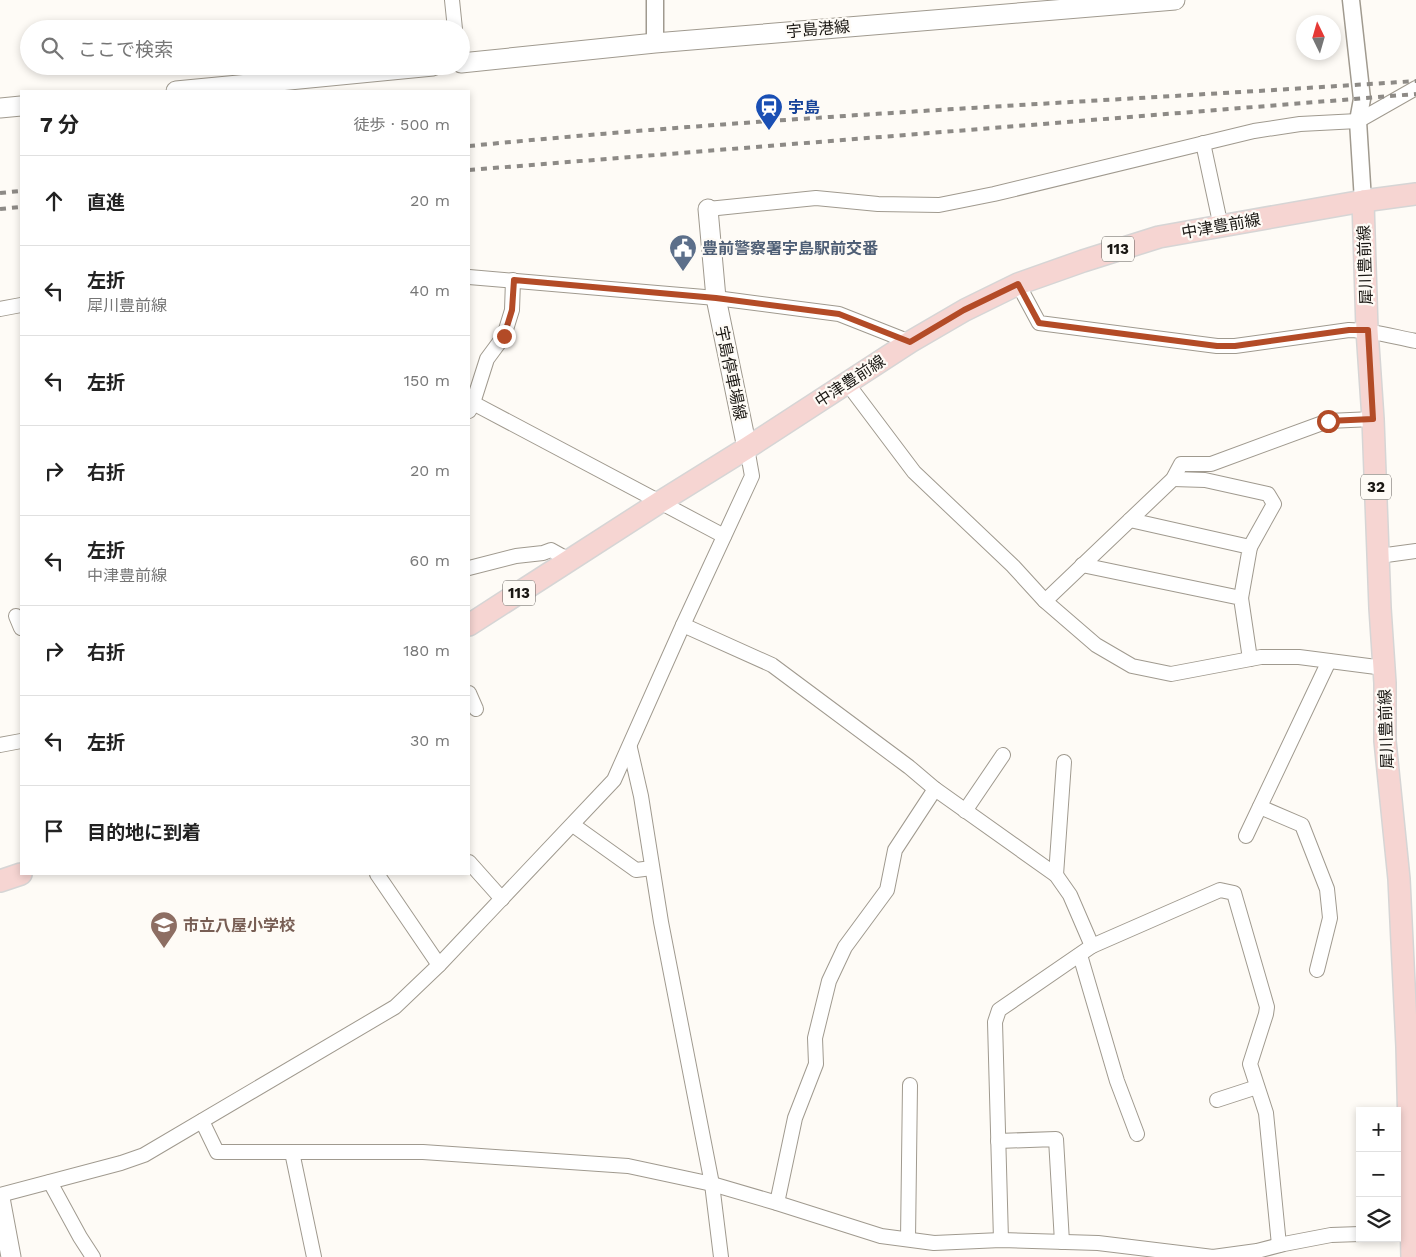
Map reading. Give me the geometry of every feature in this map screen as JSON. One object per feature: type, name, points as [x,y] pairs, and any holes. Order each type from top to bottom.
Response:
[{"type":"main road","name":"宇島港線","points":[[470,62],[655,43],[1175,0]]},
{"type":"main road","points":[[186,90],[340,75]]},
{"type":"main road","points":[[0,108],[20,106]]},
{"type":"main road","name":"中津豊前線","points":[[470,624],[910,342],[964,310],[1018,284],[1083,260],[1159,237],[1363,201],[1416,194]]},
{"type":"main road","name":"犀川豊前線","points":[[1363,201],[1384,668],[1385,741],[1398,879],[1406,1037],[1404,1233],[1412,1257]]},
{"type":"main road","name":"宇島停車場線","points":[[708,208],[716,298],[747,448]]},
{"type":"main road","points":[[0,881],[20,874]]},
{"type":"main road","points":[[0,1196],[11,1257]]},
{"type":"street","points":[[452,0],[454,20]]},
{"type":"street","points":[[655,0],[655,43]]},
{"type":"street","points":[[1351,0],[1362,99],[1358,121],[1363,201]]},
{"type":"street","points":[[708,208],[816,198],[878,204],[939,205],[994,194],[1254,131],[1300,124],[1358,121],[1416,88]]},
{"type":"street","points":[[1202,143],[1221,227]]},
{"type":"street","points":[[470,277],[716,298],[839,314],[910,342]]},
{"type":"street","points":[[514,280],[512,310],[504,336],[487,359],[473,387],[471,407],[724,536]]},
{"type":"street","points":[[1018,284],[1039,323],[1199,345],[1235,346],[1349,330],[1368,330],[1383,335],[1416,341]]},
{"type":"street","points":[[0,309],[20,305]]},
{"type":"street","points":[[847,383],[914,472],[1013,566],[1045,601],[1096,645],[1132,666],[1171,674],[1261,657],[1299,657],[1384,668]]},
{"type":"street","points":[[1045,601],[1173,479],[1181,464],[1210,464],[1328,421],[1373,419]]},
{"type":"street","points":[[0,1196],[121,1164],[144,1155],[395,1007],[439,965],[614,780],[630,748],[683,624],[752,476],[747,448]]},
{"type":"street","points":[[1173,479],[1205,480],[1268,494],[1274,504],[1250,546],[1241,598],[1250,659]]},
{"type":"street","points":[[1130,520],[1250,546]]},
{"type":"street","points":[[470,568],[516,556],[551,550],[569,560]]},
{"type":"street","points":[[1379,556],[1416,551]]},
{"type":"street","points":[[1082,565],[1241,598]]},
{"type":"street","points":[[683,624],[772,665],[901,762],[935,790],[1056,875],[1070,896],[1092,946]]},
{"type":"street","points":[[1246,836],[1329,661]]},
{"type":"street","points":[[470,695],[476,709]]},
{"type":"street","points":[[0,745],[20,741]]},
{"type":"street","points":[[630,748],[641,796],[661,922],[712,1184],[721,1257]]},
{"type":"street","points":[[965,811],[1003,755]]},
{"type":"street","points":[[1056,875],[1064,762]]},
{"type":"street","points":[[777,1203],[795,1118],[816,1064],[815,1038],[829,981],[846,947],[887,890],[895,850],[935,790]]},
{"type":"street","points":[[1260,807],[1302,825],[1327,889],[1330,918],[1318,970]]},
{"type":"street","points":[[573,825],[636,870],[652,868]]},
{"type":"street","points":[[470,863],[502,899]]},
{"type":"street","points":[[378,875],[439,965]]},
{"type":"street","points":[[1001,1240],[995,1022],[999,1010],[1092,946],[1220,890],[1234,893],[1267,1007],[1250,1064],[1266,1113],[1279,1245]]},
{"type":"street","points":[[1080,955],[1117,1081],[1137,1134]]},
{"type":"street","points":[[908,1239],[910,1085]]},
{"type":"street","points":[[1217,1100],[1257,1087]]},
{"type":"street","points":[[202,1121],[216,1152],[423,1152],[618,1166],[712,1184],[881,1236],[934,1242],[1001,1240],[1062,1242],[1098,1250],[1213,1257],[1257,1251],[1331,1235],[1356,1234]]},
{"type":"street","points":[[998,1141],[1056,1139],[1062,1242]]},
{"type":"street","points":[[292,1152],[314,1257]]},
{"type":"street","points":[[50,1182],[93,1257]]},
{"type":"railway","points":[[470,146],[824,117],[1416,81]]},
{"type":"railway","points":[[470,170],[1416,94]]},
{"type":"railway","points":[[0,193],[20,191]]},
{"type":"railway","points":[[0,209],[20,207]]},
{"type":"place","name":"宇島","points":[[769,131]]},
{"type":"place","name":"豊前警察署宇島駅前交番","points":[[683,272]]},
{"type":"place","name":"市立八屋小学校","points":[[164,949]]},
{"type":"route","points":[[504,336],[512,310],[514,280],[716,298],[839,314],[894,334],[910,342],[964,310],[1018,284],[1039,323],[1199,345],[1235,346],[1349,330],[1368,330],[1373,419],[1328,421]]}]
